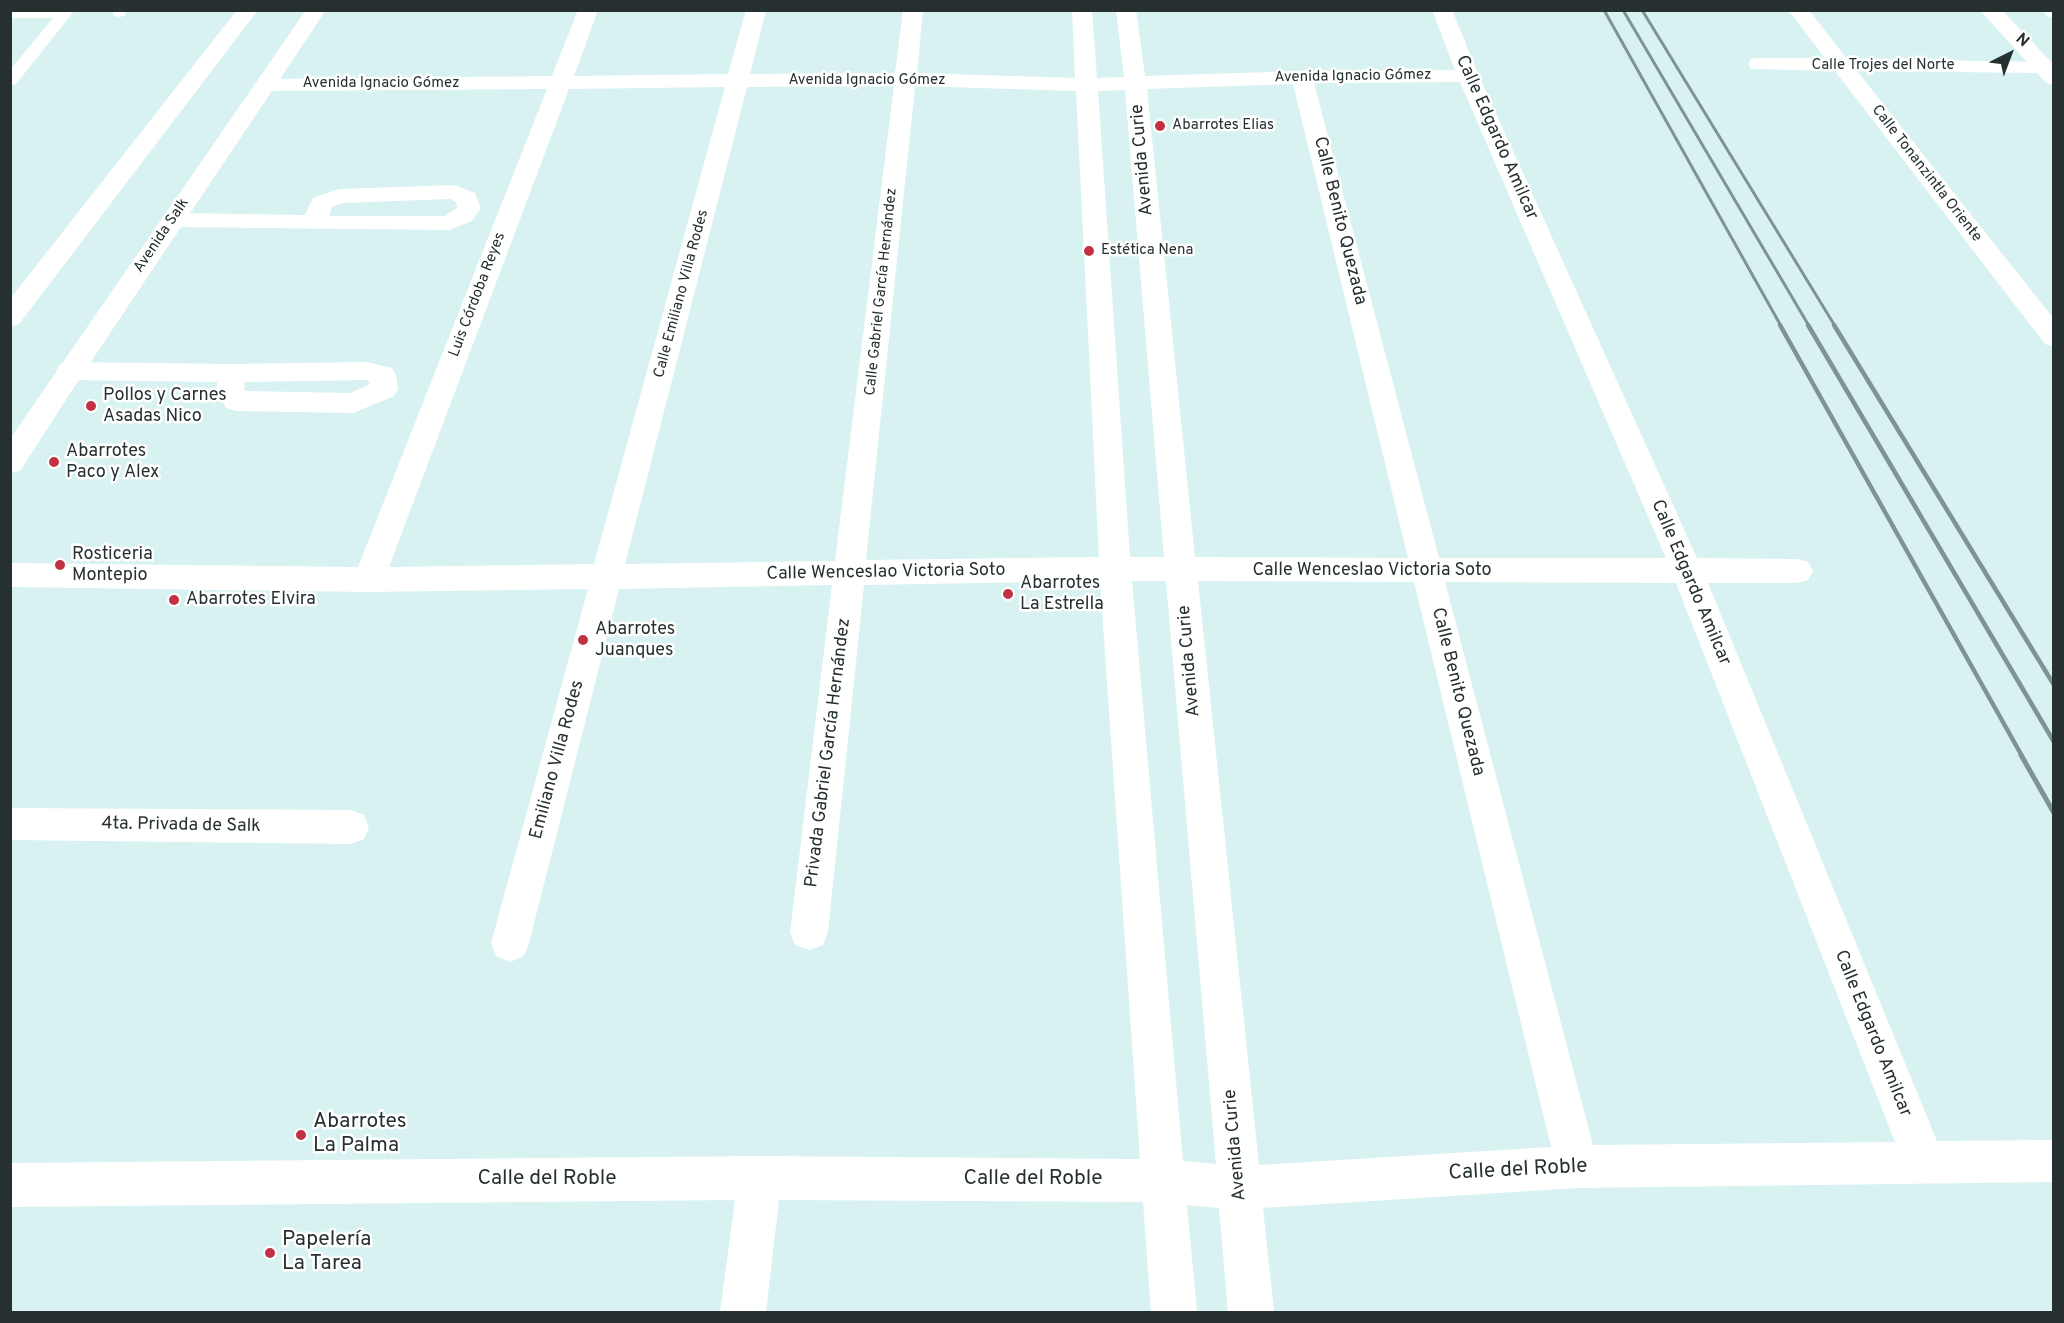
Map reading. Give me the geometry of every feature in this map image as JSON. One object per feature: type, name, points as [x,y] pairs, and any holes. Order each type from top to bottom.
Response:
[{"type":"street","points":[[10,318],[248,10]]},
{"type":"street","name":"Avenida Salk","points":[[10,463],[70,370],[316,10]]},
{"type":"street","name":"Luis Córdoba Reyes","points":[[369,580],[588,10]]},
{"type":"street","name":"Calle Emiliano Villa Rodes","points":[[607,578],[756,10]]},
{"type":"street","name":"Calle Gabriel García Hernández","points":[[850,574],[914,10]]},
{"type":"street","points":[[1082,10],[1115,569],[1166,1181],[1174,1312]]},
{"type":"street","name":"Avenida Curie","points":[[1126,10],[1135,82],[1251,1312]]},
{"type":"street","name":"Calle Edgardo Amilcar","points":[[1442,10],[1468,76],[1687,571],[1924,1162]]},
{"type":"street","name":"Calle Tonanzintla Oriente","points":[[1798,10],[2054,338]]},
{"type":"street","points":[[1990,10],[2048,72]]},
{"type":"street","name":"Calle Trojes del Norte","points":[[1759,64],[2048,72]]},
{"type":"street","name":"Avenida Ignacio Gómez","points":[[266,85],[906,79],[1086,85],[1302,77],[1468,76]]},
{"type":"street","name":"Calle Benito Quezada","points":[[1302,77],[1578,1167]]},
{"type":"street","points":[[173,220],[315,223],[449,223],[462,216],[469,208],[467,198],[454,192],[339,196],[321,203],[315,223]]},
{"type":"street","points":[[70,370],[230,373],[367,371],[382,375],[384,389],[353,403],[236,401],[231,390],[230,373]]},
{"type":"street","name":"Calle Wenceslao Victoria Soto","points":[[10,575],[369,580],[1115,569],[1181,571],[1797,571]]},
{"type":"street","name":"Privada Gabriel García Hernández","points":[[809,932],[850,574]]},
{"type":"street","name":"Emiliano Villa Rodes","points":[[510,943],[607,578]]},
{"type":"street","name":"4ta. Privada de Salk","points":[[10,824],[351,827]]},
{"type":"street","name":"Calle del Roble","points":[[10,1185],[760,1178],[1166,1181],[1240,1188],[1578,1167],[2054,1161]]},
{"type":"street","points":[[743,1312],[760,1178]]},
{"type":"lane","points":[[10,14],[66,12]]},
{"type":"lane","points":[[10,81],[66,12]]},
{"type":"railway","points":[[1604,10],[1781,326]]},
{"type":"railway","points":[[1623,10],[1809,326]]},
{"type":"railway","points":[[1642,10],[1835,326]]},
{"type":"railway","points":[[1780,325],[2022,756]]},
{"type":"railway","points":[[1808,325],[2054,742]]},
{"type":"railway","points":[[1834,325],[2054,685]]},
{"type":"railway","points":[[2021,755],[2054,813]]},
{"type":"place","name":"Abarrotes Elias","points":[[1160,126]]},
{"type":"place","name":"Estética Nena","points":[[1089,251]]},
{"type":"place","name":"Pollos y Carnes Asadas Nico","points":[[91,406]]},
{"type":"place","name":"Abarrotes Paco y Alex","points":[[54,462]]},
{"type":"place","name":"Rosticeria Montepio","points":[[60,565]]},
{"type":"place","name":"Abarrotes La Estrella","points":[[1008,594]]},
{"type":"place","name":"Abarrotes Elvira","points":[[174,600]]},
{"type":"place","name":"Abarrotes Juanques","points":[[583,640]]},
{"type":"place","name":"Abarrotes La Palma","points":[[301,1135]]},
{"type":"place","name":"Papelería La Tarea","points":[[270,1253]]}]
